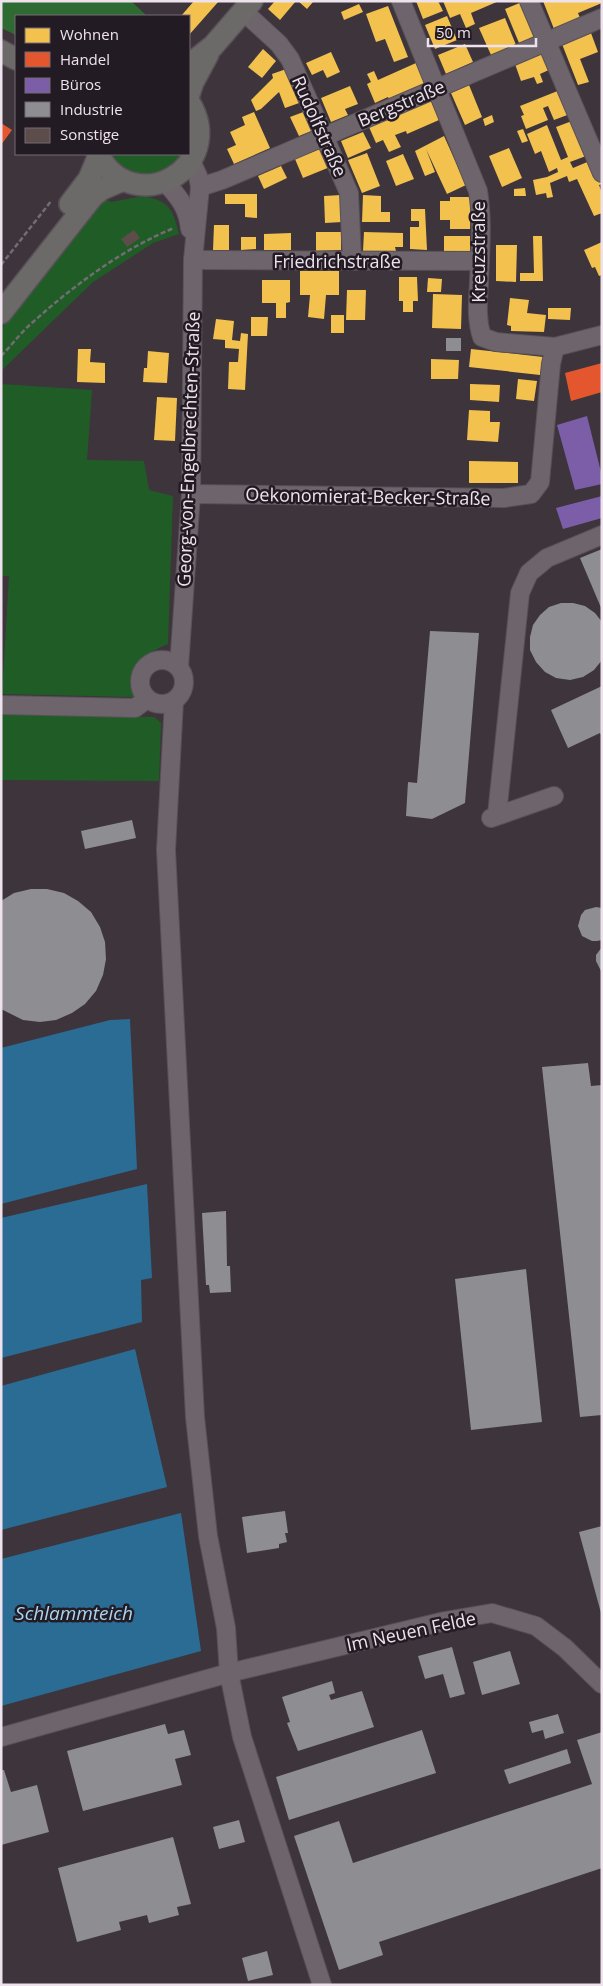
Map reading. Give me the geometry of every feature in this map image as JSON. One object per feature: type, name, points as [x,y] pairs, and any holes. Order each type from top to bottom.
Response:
[{"type":"main road","points":[[190,64],[212,46],[247,6]]},
{"type":"main road","points":[[190,91],[212,46]]},
{"type":"main road","points":[[1,51],[15,58]]},
{"type":"main road","points":[[100,155],[113,173],[123,180],[144,185],[165,182],[184,170],[191,162],[198,146],[199,129],[196,113],[190,104]]},
{"type":"main road","points":[[1,287],[82,189],[99,155]]},
{"type":"main road","points":[[1,313],[93,196],[102,189],[123,180]]},
{"type":"street","name":"Kreuzstraße","points":[[401,1],[478,191],[480,204],[478,324],[482,337],[496,342],[555,347]]},
{"type":"street","points":[[529,1],[602,173]]},
{"type":"street","name":"Rudolfstraße","points":[[247,6],[280,44],[290,59],[349,193],[352,261]]},
{"type":"street","name":"Bergstraße","points":[[200,187],[222,180],[602,18]]},
{"type":"street","name":"Georg-von-Engelbrechten-Straße","points":[[191,162],[198,176],[200,187],[193,260],[191,494],[179,668],[184,678],[184,685],[182,692],[174,701],[166,850],[195,1417],[208,1536],[226,1628],[229,1673]]},
{"type":"street","name":"Georg-von-Engelbrechten-Straße","points":[[165,182],[179,196],[186,208],[190,222],[193,260]]},
{"type":"street","name":"Friedrichstraße","points":[[193,260],[480,262]]},
{"type":"street","points":[[555,347],[602,335]]},
{"type":"street","name":"Oekonomierat-Becker-Straße","points":[[191,494],[504,498],[531,494],[540,482],[551,364],[555,347]]},
{"type":"street","points":[[554,796],[494,816],[520,593],[529,573],[547,558],[602,535]]},
{"type":"street","points":[[174,701],[160,704],[147,699],[140,688],[140,682],[144,668],[154,662],[162,660],[172,662],[179,668]]},
{"type":"street","points":[[1,705],[135,708],[147,699]]},
{"type":"street","name":"Im Neuen Felde","points":[[1,1737],[229,1673],[446,1621],[492,1614],[536,1626],[565,1648],[602,1684]]},
{"type":"street","points":[[229,1673],[242,1737],[322,1985]]},
{"type":"path","points":[[1,265],[54,198]]},
{"type":"path","points":[[1,356],[32,323],[105,266],[150,238],[181,226]]},
{"type":"green space","points":[[1,1],[131,1],[146,15],[15,15],[15,35],[1,28]]},
{"type":"green space","points":[[110,155],[184,155],[173,166],[150,175],[134,174],[119,165]]},
{"type":"green space","points":[[143,196],[159,201],[169,208],[175,219],[179,234],[153,243],[93,282],[1,371],[1,329],[101,197],[111,202]]},
{"type":"green space","points":[[1,384],[92,390],[87,460],[144,461],[149,490],[173,496],[168,644],[149,654],[140,663],[136,677],[134,697],[2,694],[9,576],[1,576]]},
{"type":"green space","points":[[1,714],[154,717],[161,723],[159,781],[1,780]]},
{"type":"water","points":[[130,1019],[137,1169],[1,1204],[1,1048],[110,1020]]},
{"type":"water","points":[[147,1184],[152,1278],[141,1280],[142,1322],[1,1358],[1,1218]]},
{"type":"water","points":[[135,1349],[167,1487],[1,1530],[1,1386]]},
{"type":"water","name":"Schlammteich","points":[[181,1513],[201,1651],[1,1706],[1,1559]]},
{"type":"building: Wohnen","points":[[194,1],[219,1],[190,34],[190,15],[182,15]]},
{"type":"building: Wohnen","points":[[275,1],[296,1],[280,20],[268,9]]},
{"type":"building: Wohnen","points":[[298,1],[312,1],[313,2],[307,9]]},
{"type":"building: Wohnen","points":[[416,1],[438,1],[443,11],[423,19]]},
{"type":"building: Wohnen","points":[[443,1],[499,1],[471,13],[475,24],[466,28],[460,14],[450,18]]},
{"type":"building: Wohnen","points":[[543,1],[602,1],[602,3],[578,13],[580,18],[554,29]]},
{"type":"building: Wohnen","points":[[522,2],[536,37],[519,43],[505,9]]},
{"type":"building: Wohnen","points":[[359,4],[363,12],[344,20],[341,12]]},
{"type":"building: Wohnen","points":[[388,6],[408,57],[394,62],[385,39],[376,42],[366,14]]},
{"type":"building: Wohnen","points":[[447,16],[457,40],[435,49],[425,25]]},
{"type":"building: Wohnen","points":[[505,18],[516,45],[491,55],[479,28]]},
{"type":"building: Wohnen","points":[[591,33],[598,52],[580,59],[589,82],[578,85],[562,44]]},
{"type":"building: Wohnen","points":[[465,44],[473,62],[446,74],[438,55]]},
{"type":"building: Wohnen","points":[[263,49],[276,61],[262,78],[248,67]]},
{"type":"building: Wohnen","points":[[331,52],[340,72],[327,78],[323,70],[312,75],[306,63]]},
{"type":"building: Wohnen","points":[[544,53],[551,69],[540,74],[543,82],[537,84],[534,77],[521,81],[515,64]]},
{"type":"building: Wohnen","points":[[416,63],[425,84],[375,103],[367,84],[371,82],[367,74],[374,71],[378,80]]},
{"type":"building: Wohnen","points":[[289,68],[302,102],[285,108],[279,92],[261,109],[256,111],[251,100],[273,78],[272,74]]},
{"type":"building: Wohnen","points":[[469,85],[482,117],[465,125],[451,93]]},
{"type":"building: Wohnen","points":[[350,86],[358,104],[345,109],[348,115],[331,122],[321,98]]},
{"type":"building: Wohnen","points":[[560,90],[570,114],[554,120],[548,106],[543,108],[548,120],[526,129],[521,116],[524,115],[520,106]]},
{"type":"building: Wohnen","points":[[431,101],[439,120],[407,134],[406,131],[395,135],[401,147],[389,152],[383,140],[376,143],[369,127]]},
{"type":"building: Wohnen","points":[[306,111],[314,130],[299,136],[290,117]]},
{"type":"building: Wohnen","points":[[254,112],[270,148],[234,164],[227,149],[236,145],[230,132],[245,125],[242,117]]},
{"type":"building: Wohnen","points":[[492,115],[494,122],[485,126],[483,119]]},
{"type":"building: Wohnen","points":[[572,121],[586,156],[570,162],[573,168],[592,160],[602,184],[599,185],[602,193],[602,213],[594,216],[577,179],[569,182],[567,176],[550,183],[553,197],[547,198],[546,193],[536,195],[533,180],[558,172],[557,168],[549,172],[541,151],[535,154],[527,134],[547,125],[561,160],[568,157],[556,127]]},
{"type":"building: Wohnen","points":[[523,129],[528,141],[522,143],[517,131]]},
{"type":"building: Wohnen","points":[[363,132],[371,148],[348,158],[341,141]]},
{"type":"building: Wohnen","points":[[444,136],[466,185],[447,194],[426,149],[435,172],[425,176],[415,151]]},
{"type":"building: Wohnen","points":[[322,148],[330,167],[303,178],[295,159]]},
{"type":"building: Wohnen","points":[[509,148],[522,178],[502,187],[489,156]]},
{"type":"building: Wohnen","points":[[367,153],[380,186],[362,193],[348,160]]},
{"type":"building: Wohnen","points":[[403,154],[414,179],[396,186],[386,161]]},
{"type":"building: Wohnen","points":[[281,166],[287,178],[264,189],[258,176]]},
{"type":"building: Wohnen","points":[[525,188],[526,196],[514,196],[514,189]]},
{"type":"building: Wohnen","points":[[225,194],[257,194],[257,218],[245,217],[245,204],[225,204]]},
{"type":"building: Wohnen","points":[[341,195],[342,222],[325,223],[324,196]]},
{"type":"building: Wohnen","points":[[363,195],[381,196],[381,212],[390,212],[390,222],[362,222]]},
{"type":"building: Wohnen","points":[[450,197],[471,197],[470,229],[450,229],[450,220],[440,220],[440,201],[450,201]]},
{"type":"building: Wohnen","points":[[411,209],[425,209],[427,250],[410,249],[410,227],[419,227],[419,221],[411,221]]},
{"type":"building: Wohnen","points":[[214,225],[229,225],[229,250],[213,250]]},
{"type":"building: Wohnen","points":[[316,232],[341,232],[341,250],[316,251]]},
{"type":"building: Wohnen","points":[[364,232],[403,233],[403,247],[395,247],[396,251],[363,251]]},
{"type":"building: Wohnen","points":[[291,233],[291,250],[264,250],[264,234]]},
{"type":"building: Wohnen","points":[[444,236],[470,236],[470,252],[444,252]]},
{"type":"building: Wohnen","points":[[533,236],[542,236],[543,281],[520,281],[520,273],[534,273]]},
{"type":"building: Wohnen","points":[[241,237],[256,237],[256,249],[241,250]]},
{"type":"building: Wohnen","points":[[602,242],[602,275],[599,276],[595,267],[592,268],[584,250]]},
{"type":"building: Wohnen","points":[[496,245],[517,245],[516,282],[496,281]]},
{"type":"building: Wohnen","points":[[300,271],[339,271],[339,295],[326,295],[324,319],[308,317],[310,295],[300,295]]},
{"type":"building: Wohnen","points":[[399,277],[417,277],[418,301],[413,301],[413,312],[403,312],[403,301],[399,301]]},
{"type":"building: Wohnen","points":[[428,278],[442,279],[441,292],[427,292]]},
{"type":"building: Wohnen","points":[[262,280],[290,280],[290,302],[286,303],[286,318],[276,318],[276,303],[262,303]]},
{"type":"building: Wohnen","points":[[347,290],[366,290],[365,320],[346,320]]},
{"type":"building: Wohnen","points":[[433,294],[462,295],[461,329],[432,328]]},
{"type":"building: Wohnen","points":[[510,298],[529,300],[527,313],[546,315],[544,332],[511,331],[511,326],[507,325]]},
{"type":"building: Wohnen","points":[[548,308],[571,308],[570,320],[548,319]]},
{"type":"building: Wohnen","points":[[331,315],[344,315],[344,333],[331,333]]},
{"type":"building: Wohnen","points":[[251,317],[268,317],[267,336],[251,336]]},
{"type":"building: Wohnen","points":[[216,319],[234,321],[232,340],[240,341],[241,333],[248,334],[245,390],[228,389],[229,362],[238,362],[239,349],[225,348],[225,340],[213,339]]},
{"type":"building: Wohnen","points":[[78,349],[91,349],[90,362],[105,363],[105,383],[77,382]]},
{"type":"building: Wohnen","points":[[471,349],[543,357],[540,375],[469,367]]},
{"type":"building: Wohnen","points":[[148,351],[169,353],[167,383],[143,382],[144,368],[147,368]]},
{"type":"building: Wohnen","points":[[431,359],[459,360],[458,379],[431,379]]},
{"type":"building: Wohnen","points":[[518,379],[537,381],[534,401],[516,399]]},
{"type":"building: Wohnen","points":[[470,384],[500,385],[499,402],[470,400]]},
{"type":"building: Wohnen","points":[[157,397],[177,398],[175,441],[154,440]]},
{"type":"building: Wohnen","points":[[469,410],[490,411],[490,422],[500,422],[498,442],[467,440]]},
{"type":"building: Wohnen","points":[[469,461],[518,462],[518,483],[469,483]]},
{"type":"building: Handel","points":[[1,123],[12,130],[1,145]]},
{"type":"building: Handel","points":[[602,363],[602,392],[571,401],[565,373]]},
{"type":"building: Büros","points":[[587,416],[602,476],[602,484],[575,490],[557,425]]},
{"type":"building: Büros","points":[[602,496],[602,518],[563,529],[556,508]]},
{"type":"building: Industrie","points":[[446,338],[461,338],[461,351],[446,351]]},
{"type":"building: Industrie","points":[[602,549],[602,610],[580,558]]},
{"type":"building: Industrie","points":[[561,603],[585,606],[595,613],[602,622],[602,660],[594,670],[583,677],[570,680],[556,678],[545,672],[536,662],[530,650],[530,637],[533,625],[549,607]]},
{"type":"building: Industrie","points":[[430,631],[479,633],[465,803],[432,819],[406,816],[408,782],[417,783]]},
{"type":"building: Industrie","points":[[602,686],[602,736],[600,733],[568,748],[551,710]]},
{"type":"building: Industrie","points":[[132,820],[136,838],[85,849],[81,831]]},
{"type":"building: Industrie","points":[[31,889],[47,889],[64,893],[78,901],[91,912],[100,927],[105,942],[106,959],[103,975],[96,991],[85,1004],[72,1013],[56,1020],[40,1022],[23,1020],[1,1009],[1,901],[14,893]]},
{"type":"building: Industrie","points":[[596,907],[602,908],[602,940],[592,941],[582,936],[578,926],[581,915],[585,910]]},
{"type":"building: Industrie","points":[[602,947],[602,973],[596,961],[596,955]]},
{"type":"building: Industrie","points":[[588,1063],[591,1086],[602,1085],[602,1415],[580,1417],[542,1067]]},
{"type":"building: Industrie","points":[[226,1211],[227,1266],[230,1266],[231,1292],[210,1293],[209,1285],[206,1285],[202,1213]]},
{"type":"building: Industrie","points":[[526,1269],[542,1422],[471,1430],[455,1279]]},
{"type":"building: Industrie","points":[[285,1511],[288,1533],[285,1533],[287,1542],[279,1544],[279,1548],[247,1553],[242,1517]]},
{"type":"building: Industrie","points":[[602,1526],[602,1613],[601,1613],[579,1532]]},
{"type":"building: Industrie","points":[[452,1647],[465,1694],[450,1698],[443,1674],[425,1679],[418,1656]]},
{"type":"building: Industrie","points":[[510,1651],[520,1684],[482,1695],[473,1662]]},
{"type":"building: Industrie","points":[[332,1681],[335,1693],[329,1695],[331,1700],[362,1691],[374,1727],[298,1751],[287,1723],[290,1722],[282,1697]]},
{"type":"building: Industrie","points":[[558,1714],[564,1733],[545,1739],[543,1730],[532,1733],[529,1722]]},
{"type":"building: Industrie","points":[[165,1724],[168,1734],[184,1730],[191,1755],[175,1759],[182,1785],[83,1811],[67,1751]]},
{"type":"building: Industrie","points":[[422,1730],[436,1773],[289,1820],[276,1777]]},
{"type":"building: Industrie","points":[[602,1732],[602,1868],[379,1942],[383,1955],[339,1970],[294,1836],[339,1821],[353,1863],[592,1784],[577,1740]]},
{"type":"building: Industrie","points":[[567,1749],[571,1763],[509,1784],[504,1770]]},
{"type":"building: Industrie","points":[[1,1770],[4,1770],[11,1792],[37,1785],[49,1832],[1,1845]]},
{"type":"building: Industrie","points":[[239,1820],[245,1842],[219,1849],[213,1827]]},
{"type":"building: Industrie","points":[[173,1837],[191,1904],[177,1907],[179,1915],[149,1923],[147,1915],[119,1922],[121,1930],[77,1942],[58,1868]]},
{"type":"building: Industrie","points":[[267,1951],[273,1975],[248,1981],[242,1958]]},
{"type":"building: Sonstige","points":[[134,230],[140,238],[127,247],[121,239]]}]
